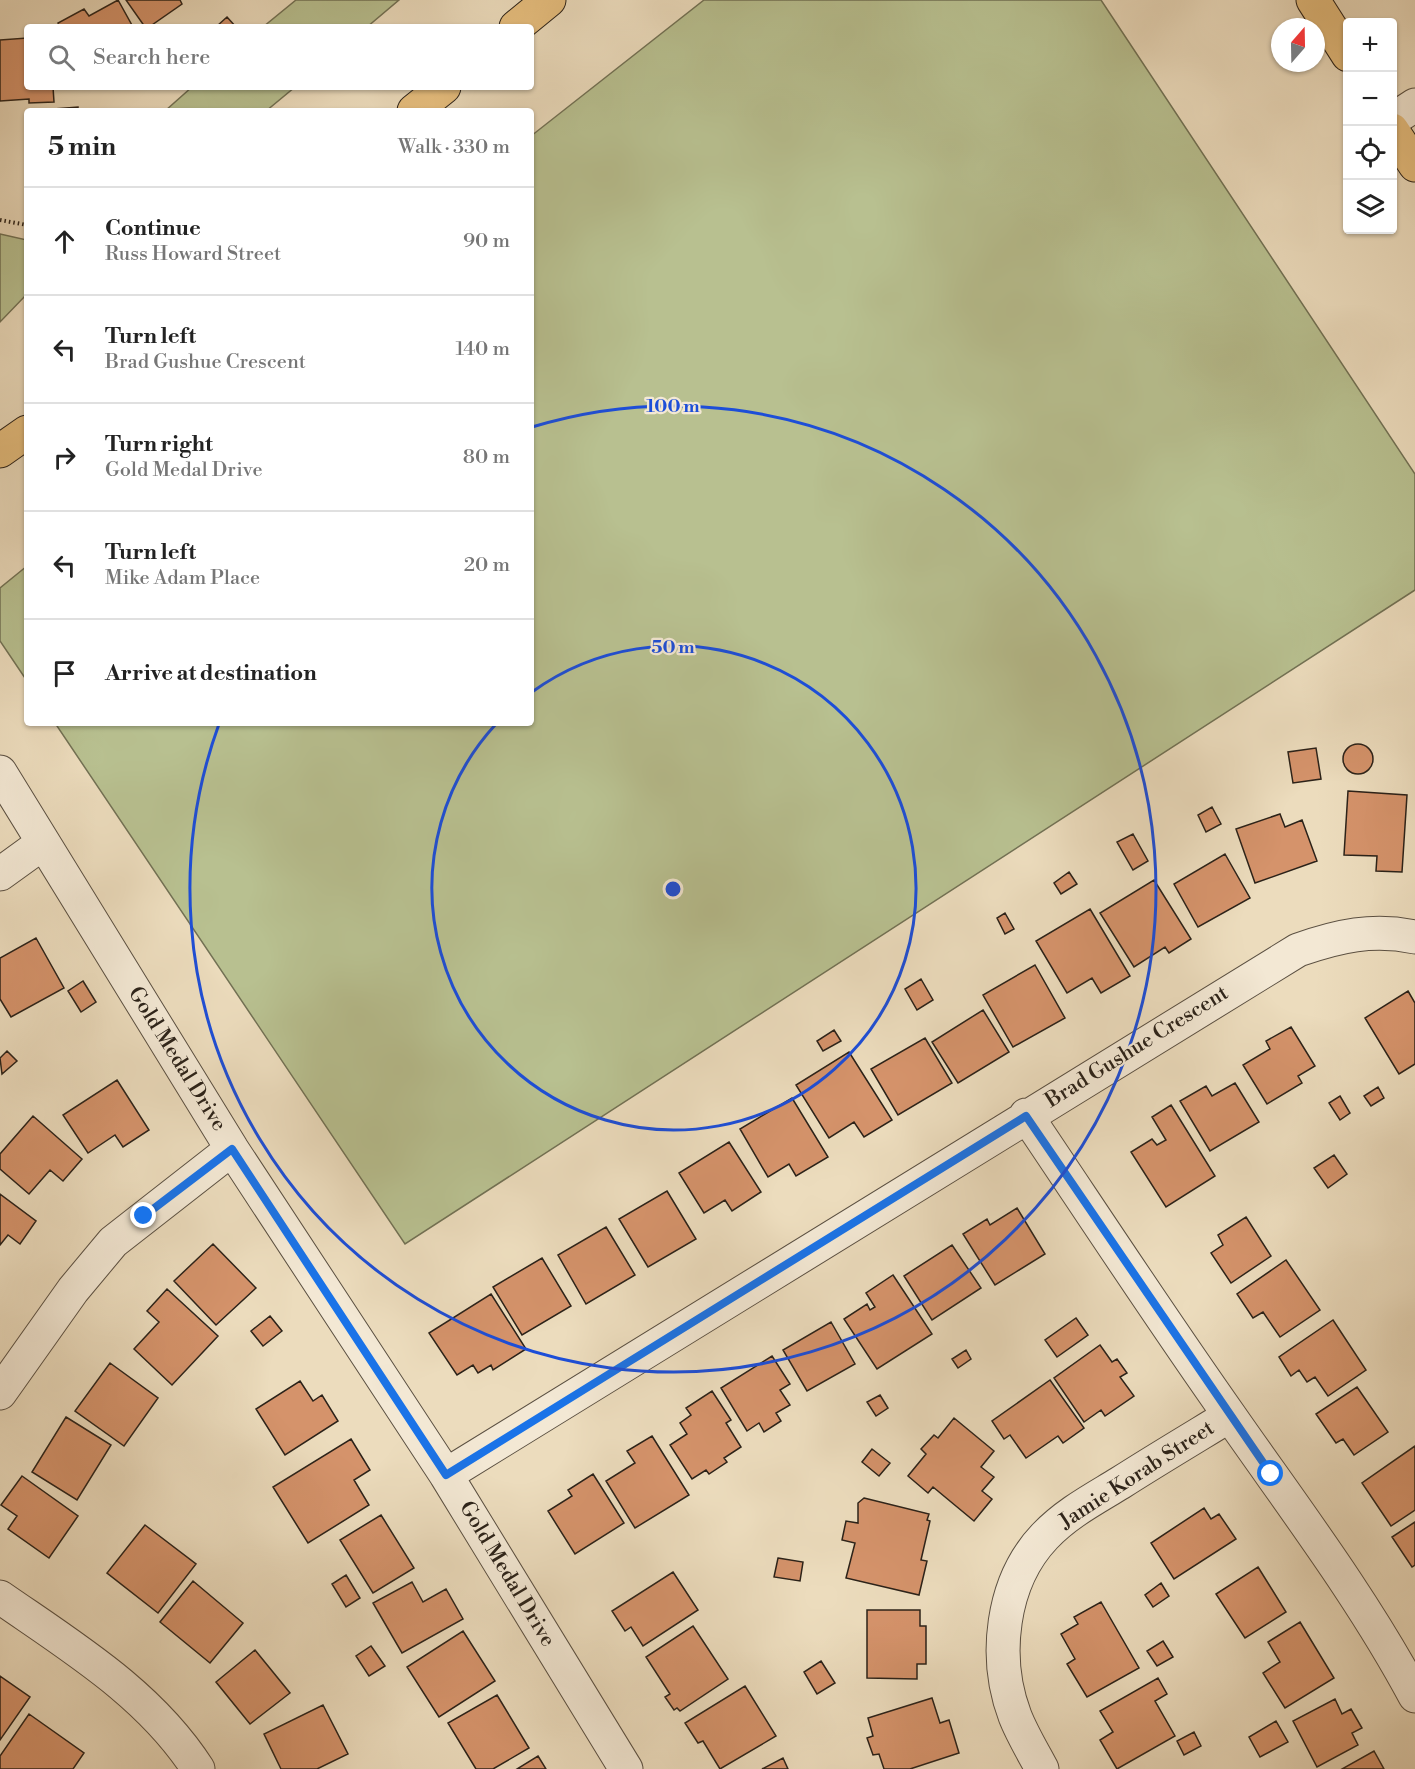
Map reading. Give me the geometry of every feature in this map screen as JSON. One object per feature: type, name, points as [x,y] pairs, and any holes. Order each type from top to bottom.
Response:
[{"type":"main road","points":[[520,24],[549,0]]},
{"type":"main road","points":[[1313,0],[1343,49]]},
{"type":"main road","points":[[418,108],[440,90]]},
{"type":"main road","points":[[1397,138],[1415,165]]},
{"type":"main road","points":[[0,451],[24,434]]},
{"type":"street","points":[[1397,117],[1415,105]]},
{"type":"street","name":"Gold Medal Drive","points":[[0,772],[232,1149],[446,1475],[626,1769]]},
{"type":"street","points":[[0,874],[43,843]]},
{"type":"street","name":"Brad Gushue Crescent","points":[[446,1475],[1298,950],[1351,933],[1389,932],[1415,937]]},
{"type":"street","points":[[1026,1116],[1229,1416],[1366,1612],[1415,1696]]},
{"type":"street","points":[[0,1393],[73,1290],[113,1242],[232,1149]]},
{"type":"street","name":"Jamie Korab Street","points":[[1042,1769],[1015,1716],[1004,1674],[1003,1632],[1010,1600],[1031,1553],[1045,1536],[1076,1510],[1229,1416]]},
{"type":"street","points":[[0,1597],[90,1660],[146,1705],[181,1742],[198,1769]]},
{"type":"path","points":[[0,220],[24,224]]},
{"type":"green space","points":[[296,0],[399,0],[371,24],[267,24]]},
{"type":"green space","points":[[704,0],[1101,0],[1415,474],[1415,590],[405,1244],[57,726],[534,726],[534,134]]},
{"type":"green space","points":[[189,90],[291,90],[270,108],[168,108]]},
{"type":"green space","points":[[0,234],[24,239],[24,297],[0,322]]},
{"type":"green space","points":[[24,568],[24,677],[0,641],[0,588]]},
{"type":"building","points":[[118,0],[131,24],[58,23],[84,9],[89,16]]},
{"type":"building","points":[[126,0],[180,0],[182,4],[153,24],[143,24]]},
{"type":"building","points":[[227,17],[233,24],[219,24]]},
{"type":"building","points":[[24,38],[24,90],[53,90],[54,102],[29,103],[29,99],[0,101],[0,40]]},
{"type":"building","points":[[1358,744],[1368,749],[1373,759],[1368,769],[1358,774],[1348,769],[1343,759],[1348,749]]},
{"type":"building","points":[[1316,748],[1321,779],[1293,783],[1288,752]]},
{"type":"building","points":[[1348,791],[1407,795],[1402,872],[1376,871],[1377,856],[1344,855]]},
{"type":"building","points":[[1212,807],[1221,824],[1206,832],[1198,815]]},
{"type":"building","points":[[1280,814],[1285,827],[1302,820],[1317,861],[1255,883],[1236,829]]},
{"type":"building","points":[[1133,834],[1148,861],[1133,870],[1117,842]]},
{"type":"building","points":[[1225,854],[1250,898],[1198,927],[1174,884]]},
{"type":"building","points":[[1069,872],[1077,884],[1061,894],[1054,883]]},
{"type":"building","points":[[1154,880],[1191,939],[1169,953],[1165,947],[1134,967],[1100,913]]},
{"type":"building","points":[[1090,909],[1130,976],[1101,993],[1092,978],[1067,993],[1036,941]]},
{"type":"building","points":[[1005,913],[1014,929],[1005,934],[997,918]]},
{"type":"building","points":[[36,938],[64,988],[11,1017],[0,999],[0,958]]},
{"type":"building","points":[[1035,965],[1065,1018],[1013,1047],[983,995]]},
{"type":"building","points":[[921,979],[933,1000],[917,1010],[905,989]]},
{"type":"building","points":[[83,981],[96,1002],[81,1012],[68,991]]},
{"type":"building","points":[[1408,991],[1415,1003],[1415,1064],[1399,1074],[1365,1018]]},
{"type":"building","points":[[983,1010],[1009,1052],[958,1083],[932,1042]]},
{"type":"building","points":[[1291,1027],[1315,1066],[1298,1076],[1302,1083],[1267,1104],[1243,1065],[1270,1049],[1266,1041]]},
{"type":"building","points":[[834,1030],[841,1041],[823,1051],[817,1041]]},
{"type":"building","points":[[925,1038],[952,1083],[898,1115],[871,1069]]},
{"type":"building","points":[[7,1051],[17,1061],[2,1074],[0,1058]]},
{"type":"building","points":[[849,1052],[892,1120],[864,1137],[854,1122],[829,1138],[796,1085]]},
{"type":"building","points":[[117,1080],[149,1130],[123,1147],[115,1135],[88,1153],[63,1115]]},
{"type":"building","points":[[1235,1083],[1259,1122],[1210,1151],[1180,1101],[1206,1086],[1212,1096]]},
{"type":"building","points":[[1378,1087],[1384,1098],[1371,1106],[1364,1096]]},
{"type":"building","points":[[1340,1096],[1350,1113],[1340,1120],[1329,1103]]},
{"type":"building","points":[[792,1098],[828,1157],[796,1176],[789,1164],[768,1177],[740,1129]]},
{"type":"building","points":[[1171,1105],[1215,1176],[1166,1207],[1131,1152],[1152,1139],[1157,1145],[1166,1140],[1152,1117]]},
{"type":"building","points":[[33,1116],[82,1159],[63,1181],[50,1170],[29,1194],[0,1169],[0,1154]]},
{"type":"building","points":[[729,1142],[761,1192],[732,1211],[725,1200],[704,1213],[679,1173]]},
{"type":"building","points":[[1334,1155],[1347,1174],[1328,1188],[1314,1168]]},
{"type":"building","points":[[667,1191],[696,1239],[648,1267],[619,1219]]},
{"type":"building","points":[[0,1194],[36,1221],[20,1244],[8,1235],[0,1245]]},
{"type":"building","points":[[1017,1208],[1045,1254],[995,1285],[963,1234],[987,1219],[990,1225]]},
{"type":"building","points":[[1246,1217],[1271,1256],[1231,1283],[1211,1253],[1223,1245],[1218,1235]]},
{"type":"building","points":[[606,1227],[635,1275],[586,1304],[558,1255]]},
{"type":"building","points":[[213,1244],[256,1288],[216,1325],[174,1281]]},
{"type":"building","points":[[952,1245],[981,1288],[932,1320],[904,1276]]},
{"type":"building","points":[[542,1258],[571,1306],[522,1335],[493,1287]]},
{"type":"building","points":[[1286,1260],[1320,1310],[1280,1337],[1263,1312],[1253,1318],[1237,1294]]},
{"type":"building","points":[[893,1275],[932,1334],[877,1369],[844,1319],[867,1304],[870,1310],[875,1307],[866,1293]]},
{"type":"building","points":[[167,1289],[218,1336],[172,1385],[134,1349],[159,1322],[147,1311]]},
{"type":"building","points":[[491,1294],[526,1349],[493,1370],[491,1365],[478,1373],[473,1365],[457,1375],[429,1333]]},
{"type":"building","points":[[270,1316],[282,1331],[263,1346],[251,1331]]},
{"type":"building","points":[[1076,1318],[1088,1335],[1057,1357],[1045,1340]]},
{"type":"building","points":[[1333,1320],[1366,1370],[1328,1396],[1315,1377],[1307,1382],[1299,1370],[1291,1376],[1279,1357]]},
{"type":"building","points":[[831,1322],[855,1364],[807,1391],[783,1350]]},
{"type":"building","points":[[1100,1345],[1112,1362],[1117,1359],[1127,1373],[1120,1377],[1134,1396],[1105,1416],[1101,1410],[1084,1422],[1054,1378]]},
{"type":"building","points":[[966,1350],[971,1359],[958,1368],[952,1359]]},
{"type":"building","points":[[772,1356],[790,1384],[780,1390],[790,1405],[776,1413],[781,1421],[764,1432],[759,1423],[747,1431],[721,1388]]},
{"type":"building","points":[[110,1363],[158,1398],[124,1446],[75,1411]]},
{"type":"building","points":[[1050,1380],[1084,1428],[1063,1443],[1058,1436],[1026,1458],[1010,1435],[1004,1439],[992,1421]]},
{"type":"building","points":[[300,1381],[313,1401],[322,1395],[338,1421],[285,1455],[256,1409]]},
{"type":"building","points":[[1357,1387],[1388,1432],[1354,1455],[1343,1439],[1336,1443],[1316,1414]]},
{"type":"building","points":[[712,1391],[731,1420],[726,1423],[741,1447],[724,1458],[727,1462],[709,1474],[706,1470],[692,1479],[670,1445],[687,1434],[680,1423],[691,1415],[686,1408]]},
{"type":"building","points":[[880,1395],[888,1408],[876,1416],[867,1402]]},
{"type":"building","points":[[66,1417],[111,1445],[77,1500],[32,1472]]},
{"type":"building","points":[[954,1418],[994,1451],[981,1467],[994,1477],[982,1491],[992,1499],[974,1521],[933,1487],[928,1493],[908,1476],[926,1454],[921,1449],[934,1435],[938,1438]]},
{"type":"building","points":[[652,1436],[689,1495],[635,1528],[606,1481],[635,1463],[627,1451]]},
{"type":"building","points":[[351,1439],[370,1470],[354,1480],[369,1505],[308,1543],[273,1487]]},
{"type":"building","points":[[1415,1446],[1415,1510],[1391,1526],[1362,1483]]},
{"type":"building","points":[[872,1449],[890,1463],[879,1476],[862,1462]]},
{"type":"building","points":[[593,1474],[624,1523],[575,1554],[548,1511],[572,1496],[568,1490]]},
{"type":"building","points":[[22,1476],[78,1516],[49,1558],[8,1529],[17,1516],[1,1505]]},
{"type":"building","points":[[864,1498],[929,1514],[927,1520],[930,1521],[921,1560],[927,1561],[919,1595],[846,1578],[855,1543],[842,1540],[846,1521],[858,1523],[858,1503]]},
{"type":"building","points":[[1204,1508],[1211,1519],[1219,1514],[1236,1539],[1174,1579],[1151,1543]]},
{"type":"building","points":[[381,1515],[414,1568],[373,1593],[340,1540]]},
{"type":"building","points":[[1415,1522],[1415,1565],[1412,1567],[1392,1537]]},
{"type":"building","points":[[145,1525],[196,1564],[158,1613],[107,1573]]},
{"type":"building","points":[[778,1558],[803,1562],[800,1581],[774,1577]]},
{"type":"building","points":[[1258,1567],[1286,1612],[1245,1638],[1216,1594]]},
{"type":"building","points":[[673,1572],[698,1610],[643,1646],[631,1627],[625,1631],[612,1611]]},
{"type":"building","points":[[346,1575],[360,1598],[346,1607],[332,1584]]},
{"type":"building","points":[[193,1581],[243,1623],[210,1663],[160,1622]]},
{"type":"building","points":[[412,1582],[423,1602],[446,1589],[463,1619],[402,1653],[373,1603]]},
{"type":"building","points":[[1161,1583],[1169,1596],[1153,1607],[1145,1595]]},
{"type":"building","points":[[1101,1602],[1139,1668],[1087,1697],[1067,1664],[1075,1659],[1061,1634],[1078,1624],[1074,1617]]},
{"type":"building","points":[[867,1610],[920,1610],[920,1626],[926,1626],[926,1664],[917,1664],[917,1679],[867,1678]]},
{"type":"building","points":[[1300,1622],[1334,1678],[1285,1708],[1263,1673],[1280,1662],[1268,1642]]},
{"type":"building","points":[[693,1626],[728,1679],[680,1711],[677,1708],[674,1710],[665,1697],[670,1694],[646,1657]]},
{"type":"building","points":[[463,1631],[495,1681],[439,1717],[407,1667]]},
{"type":"building","points":[[1163,1641],[1173,1657],[1157,1666],[1147,1651]]},
{"type":"building","points":[[371,1646],[385,1666],[369,1676],[356,1656]]},
{"type":"building","points":[[255,1650],[290,1693],[250,1724],[216,1682]]},
{"type":"building","points":[[821,1661],[835,1683],[817,1694],[804,1672]]},
{"type":"building","points":[[0,1676],[30,1697],[0,1740]]},
{"type":"building","points":[[1158,1678],[1167,1694],[1155,1701],[1175,1736],[1117,1769],[1100,1740],[1113,1732],[1100,1711]]},
{"type":"building","points":[[745,1686],[776,1736],[720,1769],[703,1741],[698,1743],[685,1723]]},
{"type":"building","points":[[497,1695],[529,1748],[493,1769],[476,1769],[448,1723]]},
{"type":"building","points":[[932,1698],[940,1723],[949,1720],[959,1753],[910,1769],[884,1769],[879,1754],[873,1755],[867,1738],[873,1736],[868,1718]]},
{"type":"building","points":[[1335,1699],[1342,1714],[1351,1709],[1362,1728],[1352,1733],[1358,1745],[1317,1767],[1293,1721]]},
{"type":"building","points":[[323,1705],[348,1754],[317,1769],[281,1769],[264,1734]]},
{"type":"building","points":[[29,1714],[84,1753],[73,1769],[0,1769],[0,1756]]},
{"type":"building","points":[[1276,1721],[1288,1742],[1260,1757],[1249,1737]]},
{"type":"building","points":[[1194,1732],[1201,1746],[1184,1755],[1177,1741]]},
{"type":"building","points":[[1374,1751],[1384,1769],[1342,1769]]},
{"type":"building","points":[[538,1756],[546,1769],[517,1769]]},
{"type":"building","points":[[783,1758],[788,1769],[762,1769]]},
{"type":"route","points":[[144,1216],[232,1149],[446,1475],[1026,1116],[1229,1416],[1271,1474]]}]
